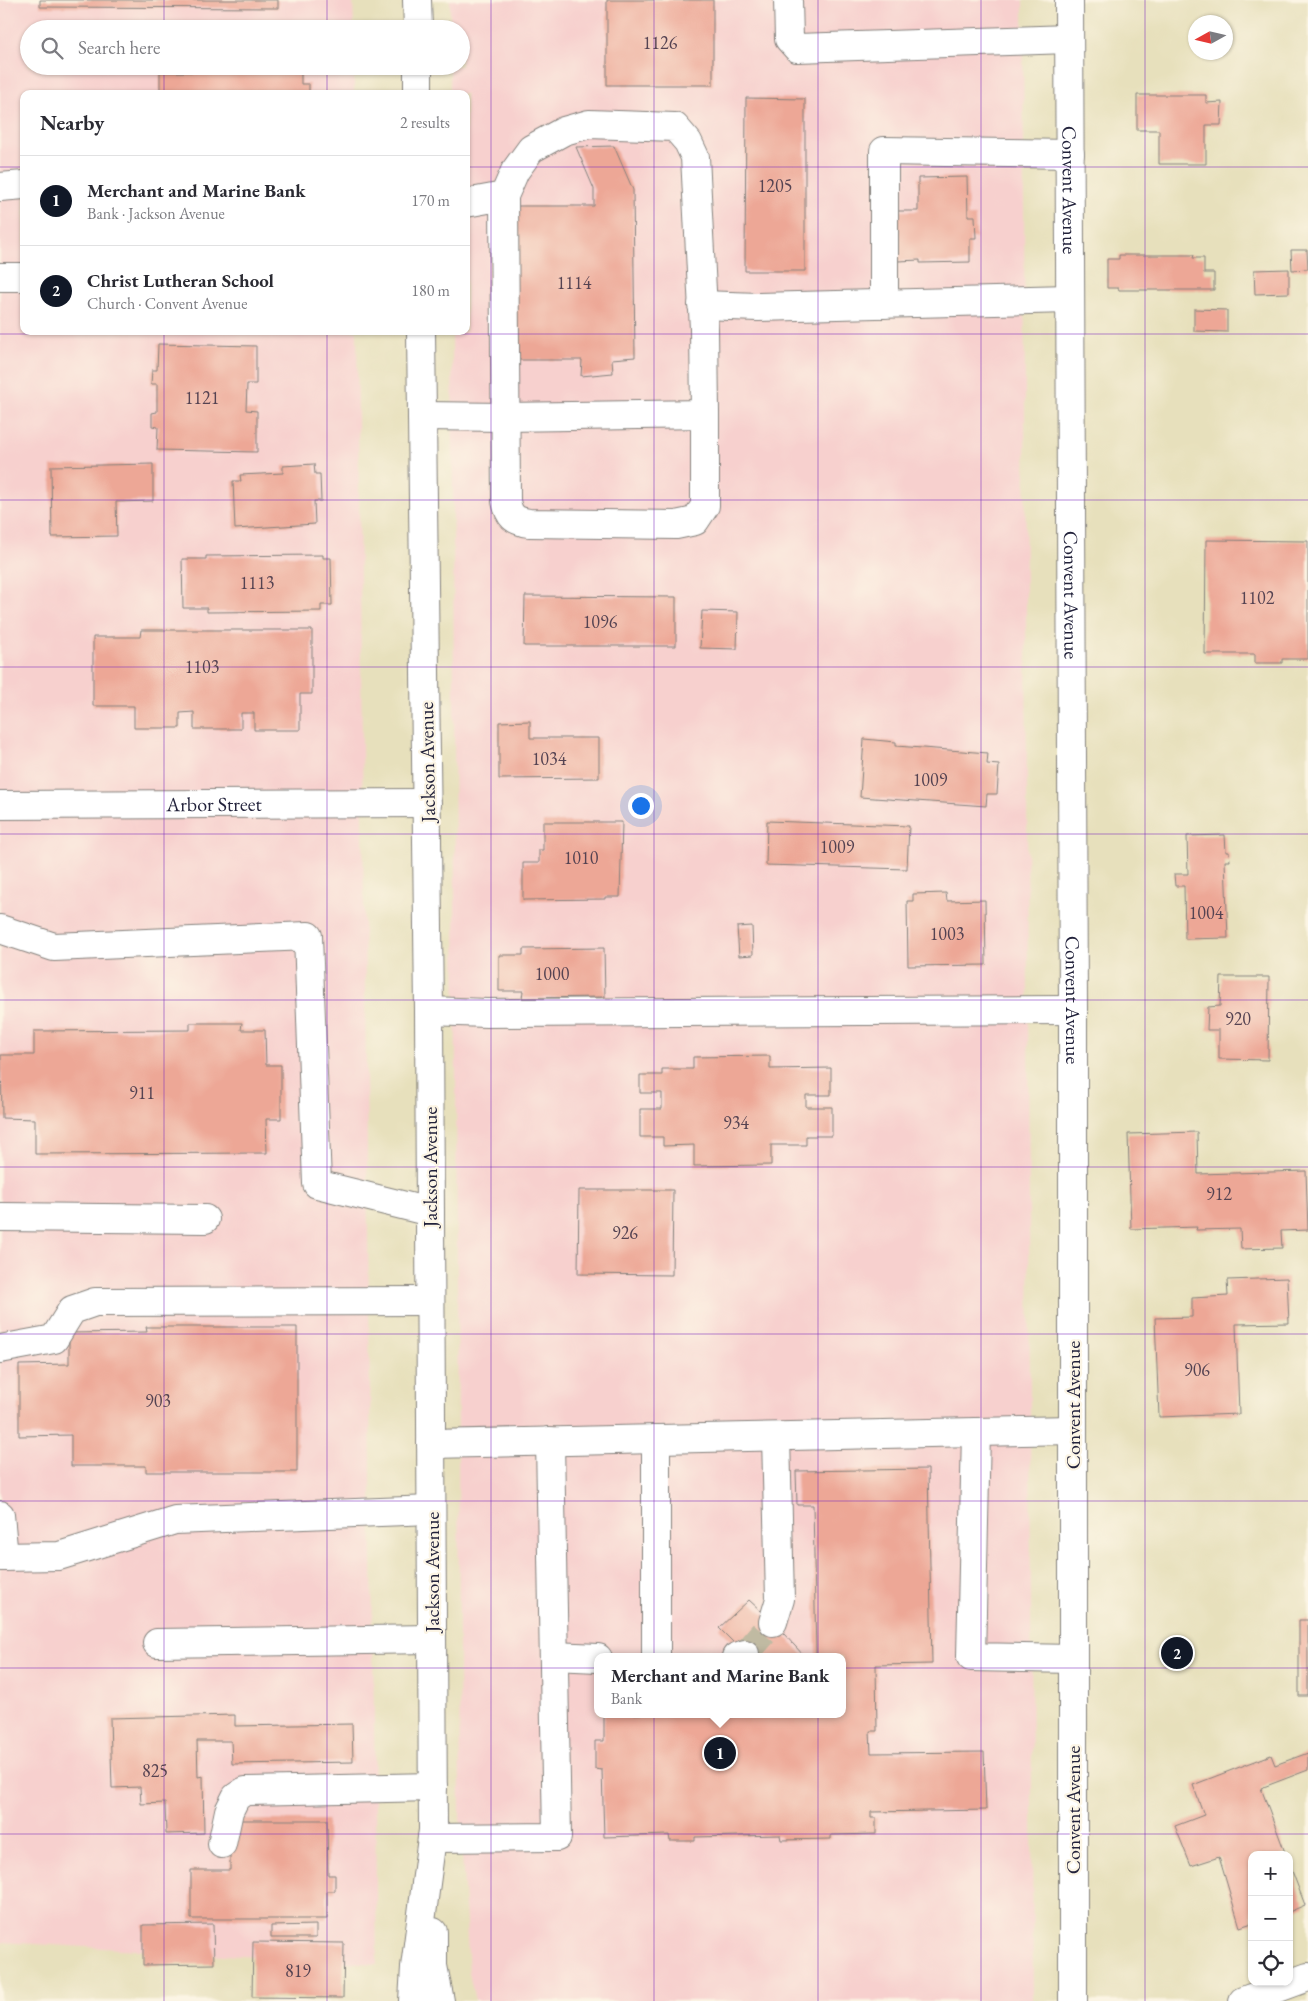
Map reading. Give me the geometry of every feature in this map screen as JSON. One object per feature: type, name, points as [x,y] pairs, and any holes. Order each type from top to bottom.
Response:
[{"type":"street","points":[[417,0],[418,20]]},
{"type":"street","points":[[788,0],[789,39],[797,48],[1069,39]]},
{"type":"street","name":"Convent Avenue","points":[[1069,0],[1073,1010],[1073,2001]]},
{"type":"street","points":[[418,75],[418,90]]},
{"type":"street","points":[[589,124],[675,127],[688,142],[695,157],[702,305],[705,506],[695,521],[676,525],[516,522],[508,513],[506,501],[504,196],[515,171],[531,149],[564,132],[589,124]]},
{"type":"street","points":[[884,304],[884,150],[1070,154]]},
{"type":"street","points":[[0,187],[20,185]]},
{"type":"street","points":[[470,202],[504,196]]},
{"type":"street","points":[[0,277],[20,277]]},
{"type":"street","points":[[702,305],[758,307],[1070,299]]},
{"type":"street","name":"Jackson Avenue","points":[[413,2001],[415,1967],[432,1834],[433,1787],[429,1011],[421,335]]},
{"type":"street","points":[[422,416],[505,417],[705,414]]},
{"type":"street","name":"Arbor Street","points":[[0,805],[427,803]]},
{"type":"street","points":[[0,930],[54,947],[308,936],[317,1184],[430,1212]]},
{"type":"street","points":[[429,1011],[487,1013],[1073,1010]]},
{"type":"street","points":[[0,1217],[205,1220]]},
{"type":"street","points":[[0,1349],[54,1339],[72,1310],[95,1302],[430,1300]]},
{"type":"street","points":[[431,1444],[1073,1430]]},
{"type":"street","points":[[976,1432],[971,1657],[1073,1659]]},
{"type":"street","points":[[773,1622],[780,1600],[776,1437]]},
{"type":"street","points":[[656,1439],[656,1653]]},
{"type":"street","points":[[440,2001],[433,1966],[432,1834],[557,1837],[550,1441]]},
{"type":"street","points":[[0,1515],[2,1557],[59,1556],[175,1520],[432,1510]]},
{"type":"street","points":[[157,1643],[432,1639]]},
{"type":"street","points":[[554,1656],[594,1658]]},
{"type":"street","points":[[222,1844],[232,1804],[236,1797],[245,1791],[433,1787]]},
{"type":"street","points":[[1242,2001],[1308,1977]]},
{"type":"shaded area","points":[[0,0],[353,0],[354,20],[20,20],[20,75],[354,75],[354,90],[20,90],[20,335],[357,335],[377,1964],[0,1942]]},
{"type":"shaded area","points":[[450,0],[1023,0],[1033,2001],[475,2001],[469,1973],[460,1820],[452,335],[470,335],[470,90],[450,90],[450,75],[470,75],[470,20],[450,20]]},
{"type":"building","points":[[40,0],[278,0],[278,8],[40,7]]},
{"type":"building","points":[[607,0],[713,0],[713,85],[607,85]]},
{"type":"building","points":[[160,75],[301,75],[301,84],[309,84],[309,90],[160,90]]},
{"type":"building","points":[[1137,95],[1206,95],[1206,103],[1222,102],[1221,125],[1206,125],[1206,164],[1159,164],[1159,130],[1137,130]]},
{"type":"building","points":[[746,98],[805,99],[805,271],[745,271]]},
{"type":"building","points":[[614,146],[633,190],[635,357],[612,359],[613,373],[581,376],[582,360],[514,360],[514,206],[594,206],[594,189],[576,147]]},
{"type":"building","points":[[967,177],[968,216],[975,216],[976,238],[970,238],[970,262],[920,263],[920,260],[898,261],[898,211],[918,211],[918,178]]},
{"type":"building","points":[[1291,250],[1307,250],[1308,269],[1292,270]]},
{"type":"building","points":[[1119,255],[1194,255],[1193,258],[1204,258],[1204,273],[1214,273],[1214,290],[1119,290],[1118,288],[1107,288],[1107,259],[1119,259]]},
{"type":"building","points":[[1289,269],[1289,293],[1255,294],[1254,270]]},
{"type":"building","points":[[1194,309],[1227,310],[1227,332],[1194,331]]},
{"type":"building","points":[[158,344],[256,346],[256,384],[247,384],[246,410],[257,411],[257,452],[157,450],[158,427],[152,426],[152,413],[157,412],[157,384],[151,384],[152,370],[157,370]]},
{"type":"building","points":[[153,464],[153,501],[116,502],[117,536],[52,537],[51,466]]},
{"type":"building","points":[[314,464],[315,474],[320,474],[321,501],[314,501],[315,524],[235,529],[233,481],[241,481],[240,475],[283,473],[283,466]]},
{"type":"building","points":[[1206,540],[1308,541],[1308,659],[1282,659],[1282,663],[1255,663],[1255,654],[1205,654]]},
{"type":"building","points":[[323,555],[323,558],[331,558],[332,605],[321,605],[321,611],[207,612],[207,608],[183,608],[182,559],[206,559],[206,556]]},
{"type":"building","points":[[525,596],[676,597],[676,646],[524,646]]},
{"type":"building","points":[[702,611],[738,612],[737,649],[700,648]]},
{"type":"building","points":[[141,630],[312,630],[312,694],[300,694],[300,730],[254,730],[254,713],[241,713],[241,729],[194,729],[194,712],[180,713],[180,728],[134,728],[134,706],[93,706],[93,637],[140,637]]},
{"type":"building","points":[[530,721],[530,738],[599,738],[599,778],[499,779],[499,722]]},
{"type":"building","points":[[864,739],[896,742],[896,746],[988,753],[987,764],[999,765],[997,794],[987,794],[986,806],[860,797]]},
{"type":"building","points":[[767,821],[909,826],[907,869],[766,865]]},
{"type":"building","points":[[543,822],[622,822],[620,897],[605,897],[605,899],[523,900],[523,863],[539,863],[539,850],[543,850]]},
{"type":"building","points":[[1225,835],[1226,852],[1229,852],[1230,861],[1225,861],[1228,938],[1185,939],[1184,886],[1175,886],[1174,874],[1188,874],[1187,836]]},
{"type":"building","points":[[946,893],[947,901],[985,900],[986,965],[908,966],[907,901],[913,901],[913,894]]},
{"type":"building","points":[[752,926],[753,955],[739,956],[737,927]]},
{"type":"building","points":[[604,948],[605,997],[522,998],[523,991],[499,991],[499,955],[523,955],[523,949]]},
{"type":"building","points":[[1221,977],[1269,977],[1268,1060],[1219,1059],[1219,1030],[1207,1030],[1208,1007],[1220,1006]]},
{"type":"building","points":[[190,1023],[242,1023],[241,1030],[265,1030],[266,1065],[281,1065],[281,1119],[266,1119],[267,1153],[35,1154],[35,1119],[2,1118],[1,1055],[34,1055],[34,1031],[190,1030]]},
{"type":"building","points":[[770,1056],[770,1069],[831,1068],[831,1095],[806,1095],[806,1107],[832,1107],[832,1136],[806,1136],[806,1145],[771,1145],[771,1165],[694,1166],[694,1145],[663,1146],[663,1137],[640,1137],[640,1109],[662,1109],[662,1093],[640,1093],[640,1075],[662,1075],[662,1069],[693,1069],[693,1057]]},
{"type":"building","points":[[1197,1132],[1198,1174],[1306,1171],[1308,1230],[1281,1231],[1282,1248],[1241,1249],[1240,1229],[1196,1230],[1197,1227],[1131,1229],[1128,1134]]},
{"type":"building","points":[[579,1190],[673,1190],[672,1275],[578,1274]]},
{"type":"building","points":[[1287,1278],[1289,1323],[1236,1324],[1239,1414],[1159,1417],[1155,1318],[1192,1317],[1192,1298],[1228,1296],[1227,1280]]},
{"type":"building","points":[[146,1327],[297,1327],[297,1472],[146,1472],[146,1466],[71,1466],[71,1435],[19,1436],[19,1365],[69,1364],[69,1333],[147,1332]]},
{"type":"building","points":[[928,1469],[932,1664],[876,1665],[877,1731],[870,1731],[871,1753],[984,1752],[986,1810],[871,1812],[871,1818],[876,1818],[876,1834],[831,1835],[831,1839],[781,1840],[780,1835],[695,1837],[695,1841],[670,1841],[669,1835],[604,1837],[602,1770],[595,1769],[595,1741],[604,1741],[604,1718],[846,1718],[846,1653],[816,1653],[813,1505],[797,1505],[796,1471]]},
{"type":"building","points":[[749,1600],[773,1622],[801,1653],[744,1653],[719,1628]]},
{"type":"building","points":[[1299,1620],[1308,1620],[1308,1696],[1299,1696]]},
{"type":"building","points":[[235,1715],[235,1726],[352,1724],[353,1762],[232,1764],[231,1741],[197,1741],[198,1777],[203,1776],[204,1833],[166,1834],[165,1803],[141,1804],[140,1787],[112,1788],[110,1718]]},
{"type":"building","points":[[1308,1753],[1308,1770],[1261,1788],[1285,1851],[1248,1851],[1248,1924],[1240,1927],[1219,1857],[1191,1866],[1175,1826],[1204,1815],[1193,1785],[1271,1755],[1275,1765]]},
{"type":"building","points":[[236,1820],[327,1820],[328,1875],[335,1875],[335,1891],[327,1891],[327,1919],[191,1919],[191,1870],[230,1870],[230,1842],[236,1842]]},
{"type":"building","points":[[1293,1874],[1305,1905],[1293,1910]]},
{"type":"building","points":[[213,1924],[214,1964],[143,1965],[143,1925]]},
{"type":"building","points":[[316,1925],[316,1938],[271,1938],[271,1926]]},
{"type":"building","points":[[253,1942],[344,1943],[343,1998],[252,1997]]},
{"type":"tunnel","points":[[746,1653],[773,1622]]},
{"type":"place","name":"Christ Lutheran School","points":[[1177,1653]]},
{"type":"place","name":"Merchant and Marine Bank","points":[[720,1753]]}]
